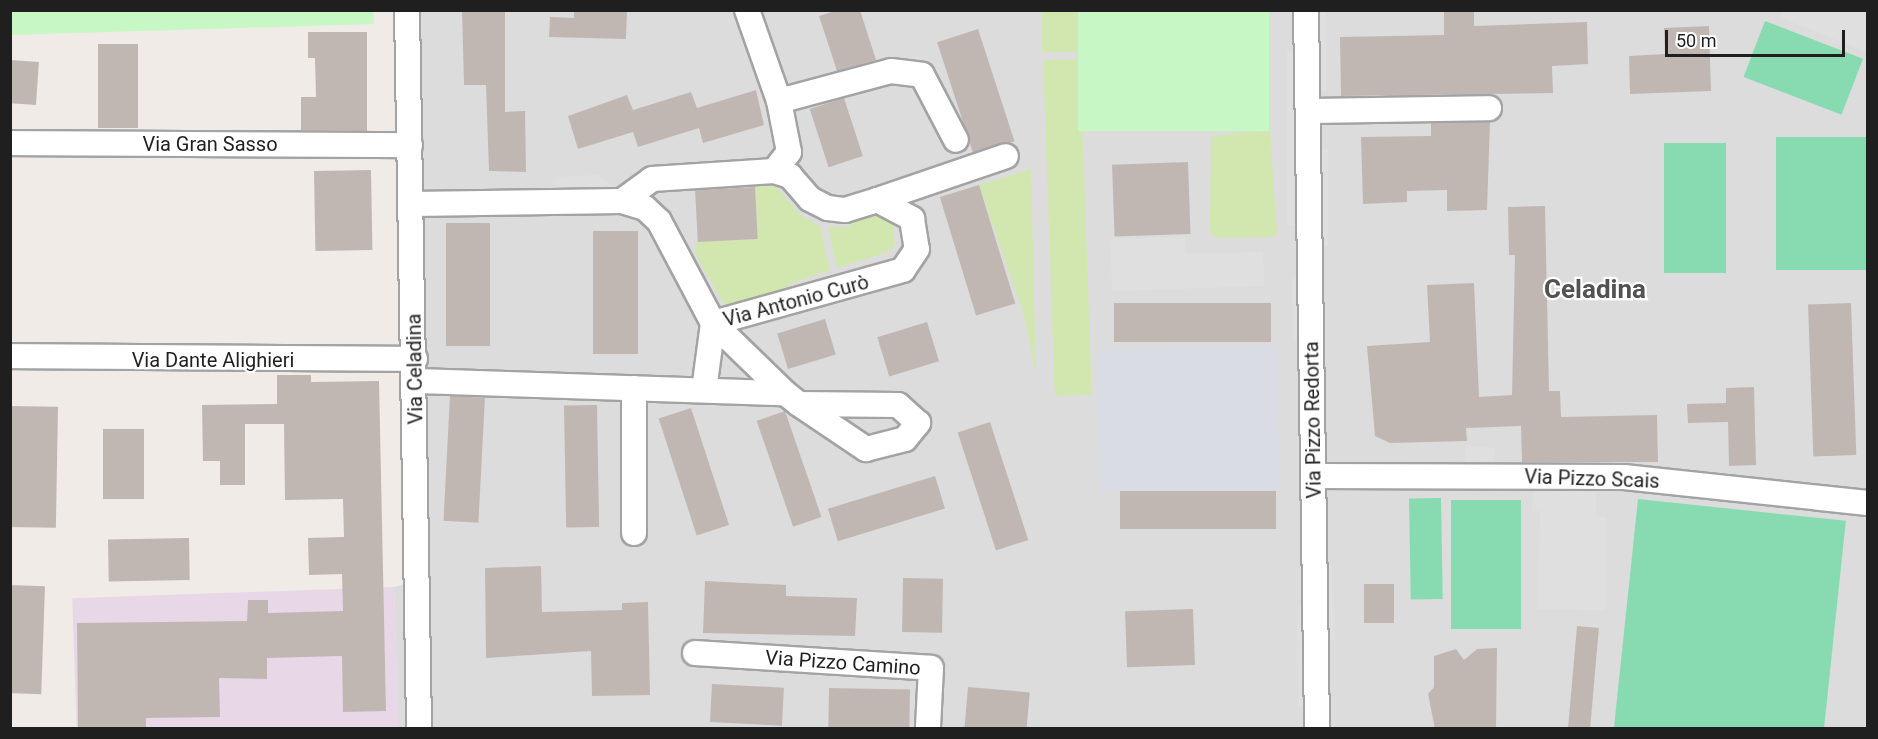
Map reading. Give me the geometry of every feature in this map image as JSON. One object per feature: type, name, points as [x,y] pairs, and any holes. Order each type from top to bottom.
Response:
[{"type":"street","name":"Via Celadina","points":[[407,10],[415,370],[419,729]]},
{"type":"street","points":[[747,10],[779,101],[789,152],[774,171]]},
{"type":"street","name":"Via Pizzo Redorta","points":[[1306,10],[1315,476],[1317,729]]},
{"type":"street","points":[[779,101],[891,71],[922,75],[956,140]]},
{"type":"street","points":[[1308,111],[1489,108]]},
{"type":"street","name":"Via Gran Sasso","points":[[10,143],[410,145]]},
{"type":"street","points":[[622,201],[652,179],[774,171],[790,176],[810,200],[828,208],[845,210],[1006,156]]},
{"type":"street","name":"Via Antonio Curò","points":[[412,204],[622,201],[645,207],[659,221],[713,323],[903,270],[913,260],[918,236],[912,219],[877,200]]},
{"type":"street","points":[[704,390],[713,323]]},
{"type":"street","name":"Via Dante Alighieri","points":[[10,356],[415,370],[792,398],[713,323]]},
{"type":"street","points":[[634,388],[634,533]]},
{"type":"street","name":"Via Pizzo Scais","points":[[1315,476],[1624,477],[1868,503]]},
{"type":"street","name":"Via Pizzo Camino","points":[[695,653],[931,668],[928,729]]},
{"type":"shaded area","points":[[414,11],[1867,11],[1867,728],[398,728],[394,587],[430,577]]},
{"type":"shaded area","points":[[1783,11],[1867,11],[1867,52],[1782,18]]},
{"type":"shaded area","points":[[1319,12],[1326,12],[1326,91],[1319,91]]},
{"type":"shaded area","points":[[1287,52],[1294,52],[1294,225],[1287,225]]},
{"type":"shaded area","points":[[1321,149],[1328,149],[1328,246],[1321,246]]},
{"type":"shaded area","points":[[599,175],[620,193],[568,196],[555,184],[556,177]]},
{"type":"shaded area","points":[[1185,237],[1185,254],[1263,252],[1264,286],[1112,291],[1110,239]]},
{"type":"shaded area","points":[[1292,277],[1299,277],[1300,341],[1293,341]]},
{"type":"shaded area","points":[[1277,347],[1279,489],[1100,492],[1097,350]]},
{"type":"shaded area","points":[[1466,446],[1495,448],[1494,464],[1465,462]]},
{"type":"shaded area","points":[[1533,491],[1596,492],[1596,517],[1606,517],[1605,610],[1538,609],[1540,511],[1532,511]]},
{"type":"shaded area","points":[[1325,565],[1332,565],[1335,640],[1328,640]]},
{"type":"shaded area","points":[[394,587],[399,728],[77,728],[72,598]]},
{"type":"shaded area","points":[[1297,605],[1304,605],[1306,706],[1299,706]]},
{"type":"green space","points":[[373,10],[374,24],[11,35],[11,11]]},
{"type":"green space","points":[[1042,11],[1078,11],[1078,52],[1042,52]]},
{"type":"green space","points":[[1078,11],[1269,11],[1269,131],[1078,131]]},
{"type":"green space","points":[[1765,21],[1863,59],[1842,115],[1743,77]]},
{"type":"green space","points":[[1080,59],[1092,395],[1055,396],[1043,60]]},
{"type":"green space","points":[[1270,129],[1277,231],[1273,237],[1216,238],[1210,232],[1211,136]]},
{"type":"green space","points":[[1776,137],[1867,137],[1867,270],[1776,270]]},
{"type":"green space","points":[[1664,143],[1726,143],[1726,273],[1664,273]]},
{"type":"green space","points":[[1031,169],[1036,374],[1024,315],[979,185]]},
{"type":"green space","points":[[774,184],[800,215],[820,226],[830,270],[788,285],[781,293],[734,307],[723,303],[695,253],[697,242],[758,239],[755,185]]},
{"type":"green space","points":[[882,210],[892,220],[895,244],[888,252],[837,268],[828,227],[850,227],[851,219]]},
{"type":"green space","points":[[1441,498],[1443,599],[1411,600],[1409,499]]},
{"type":"green space","points":[[1638,499],[1846,521],[1824,728],[1614,728]]},
{"type":"green space","points":[[1451,500],[1521,500],[1521,629],[1451,629]]},
{"type":"building","points":[[462,10],[505,10],[505,112],[525,111],[526,172],[489,171],[486,85],[464,85]]},
{"type":"building","points":[[574,10],[627,10],[626,39],[549,37],[550,17],[574,18]]},
{"type":"building","points":[[838,10],[860,10],[876,60],[837,71],[819,16]]},
{"type":"building","points":[[1444,10],[1474,10],[1474,26],[1587,22],[1588,64],[1552,66],[1553,93],[1341,96],[1340,37],[1444,35]]},
{"type":"building","points":[[1709,26],[1711,91],[1630,94],[1629,56],[1665,54],[1664,28]]},
{"type":"building","points":[[978,29],[1014,141],[974,155],[937,42]]},
{"type":"building","points":[[308,32],[367,32],[367,131],[301,130],[301,97],[316,97],[315,58],[308,58]]},
{"type":"building","points":[[98,44],[138,44],[138,128],[98,128]]},
{"type":"building","points":[[10,60],[39,62],[36,105],[10,103]]},
{"type":"building","points":[[756,90],[764,125],[703,143],[699,128],[638,147],[633,132],[578,149],[568,116],[627,95],[633,110],[691,92],[697,108]]},
{"type":"building","points":[[844,98],[863,156],[829,167],[810,109]]},
{"type":"building","points":[[1490,122],[1487,210],[1447,211],[1447,190],[1407,191],[1407,202],[1363,204],[1361,137],[1431,136],[1431,123]]},
{"type":"building","points":[[1188,162],[1191,234],[1115,237],[1112,165]]},
{"type":"building","points":[[371,170],[372,250],[315,251],[314,171]]},
{"type":"building","points":[[979,185],[1015,304],[976,316],[940,197]]},
{"type":"building","points":[[755,187],[758,239],[698,242],[695,190]]},
{"type":"building","points":[[1545,206],[1549,391],[1560,391],[1561,417],[1657,415],[1658,462],[1522,462],[1521,426],[1466,428],[1467,441],[1390,443],[1375,436],[1367,346],[1430,342],[1427,285],[1474,283],[1479,397],[1512,395],[1515,255],[1509,255],[1508,207]]},
{"type":"building","points":[[446,223],[490,223],[490,346],[446,346]]},
{"type":"building","points":[[593,231],[638,231],[638,354],[593,354]]},
{"type":"building","points":[[1114,303],[1271,303],[1271,342],[1114,342]]},
{"type":"building","points":[[1851,303],[1856,455],[1813,456],[1808,305]]},
{"type":"building","points":[[825,319],[836,354],[788,369],[777,334]]},
{"type":"building","points":[[927,322],[939,361],[889,376],[877,337]]},
{"type":"building","points":[[277,375],[311,375],[311,382],[379,381],[386,711],[343,712],[342,656],[267,658],[267,679],[219,678],[220,717],[146,718],[146,729],[78,729],[77,623],[247,621],[248,600],[268,600],[268,613],[343,611],[342,574],[309,575],[308,538],[344,537],[343,499],[285,500],[284,424],[245,424],[245,485],[220,485],[220,461],[203,461],[202,405],[277,404]]},
{"type":"building","points":[[1754,387],[1756,465],[1729,466],[1728,422],[1688,423],[1687,404],[1726,403],[1726,388]]},
{"type":"building","points":[[450,396],[485,398],[478,523],[443,521]]},
{"type":"building","points":[[597,405],[599,527],[566,528],[564,406]]},
{"type":"building","points":[[10,406],[58,407],[56,528],[10,527]]},
{"type":"building","points":[[691,408],[729,525],[697,535],[659,419]]},
{"type":"building","points":[[785,411],[821,517],[793,527],[757,421]]},
{"type":"building","points":[[990,422],[1028,540],[996,550],[958,433]]},
{"type":"building","points":[[103,429],[144,429],[144,499],[103,499]]},
{"type":"building","points":[[935,476],[945,509],[838,541],[828,509]]},
{"type":"building","points":[[1120,491],[1276,491],[1276,529],[1120,529]]},
{"type":"building","points":[[189,538],[190,580],[109,581],[108,539]]},
{"type":"building","points":[[541,566],[542,612],[622,610],[622,603],[648,602],[650,695],[592,696],[591,651],[486,658],[485,568]]},
{"type":"building","points":[[903,578],[943,579],[942,633],[902,632]]},
{"type":"building","points":[[705,581],[786,585],[786,596],[857,598],[855,636],[703,633]]},
{"type":"building","points":[[1364,584],[1394,584],[1394,623],[1364,623]]},
{"type":"building","points":[[10,585],[45,586],[41,694],[10,693]]},
{"type":"building","points":[[1193,609],[1195,665],[1127,667],[1125,611]]},
{"type":"building","points":[[1577,626],[1599,628],[1590,728],[1568,728]]},
{"type":"building","points":[[1497,648],[1496,729],[1435,729],[1428,694],[1434,687],[1434,656],[1456,649],[1464,660],[1477,649]]},
{"type":"building","points":[[712,684],[784,688],[782,726],[710,722]]},
{"type":"building","points":[[968,687],[1030,692],[1027,728],[964,728]]},
{"type":"building","points":[[829,688],[910,689],[909,728],[828,728]]},
{"type":"district","name":"Celadina","points":[[1595,290]]}]
